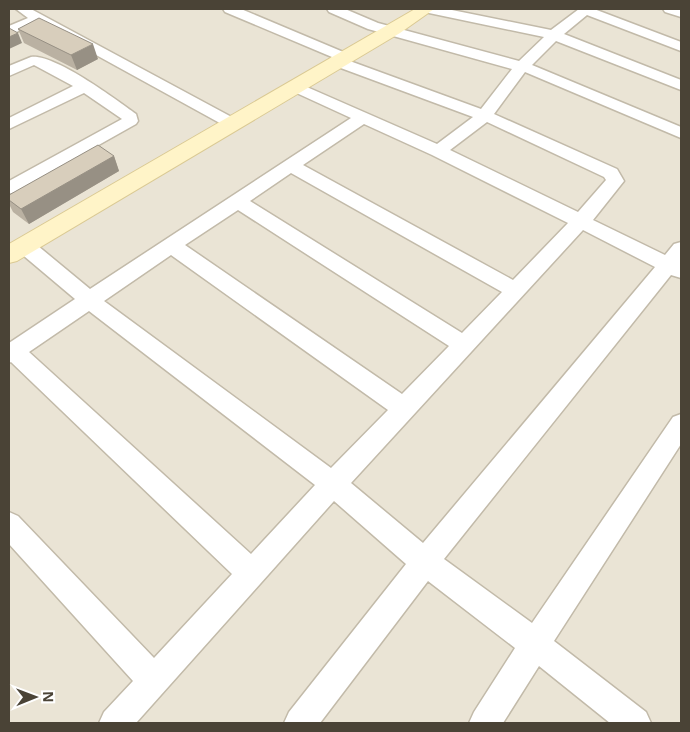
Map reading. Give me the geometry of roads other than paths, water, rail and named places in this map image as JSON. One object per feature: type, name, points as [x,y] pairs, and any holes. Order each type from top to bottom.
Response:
[{"type":"street","points":[[22,9],[233,124]]},
{"type":"street","points":[[115,723],[333,484],[514,290],[582,221],[615,182],[610,173],[484,116],[339,59],[230,9]]},
{"type":"street","points":[[251,9],[285,25],[283,32]]},
{"type":"street","points":[[334,9],[390,31],[402,40],[550,77],[681,132]]},
{"type":"street","points":[[635,723],[535,644],[425,562],[333,484],[89,300],[17,250],[233,124],[339,59],[428,9],[554,35],[681,85]]},
{"type":"street","points":[[438,151],[466,132],[484,116],[518,70],[554,35],[586,9],[681,47]]},
{"type":"street","points":[[670,9],[681,13]]},
{"type":"street","points":[[497,22],[510,13]]},
{"type":"street","points":[[9,31],[38,18]]},
{"type":"street","points":[[9,72],[29,62],[41,61],[130,117],[130,121],[9,188]]},
{"type":"street","points":[[518,70],[681,144]]},
{"type":"street","points":[[9,124],[83,87]]},
{"type":"street","points":[[295,87],[438,151],[582,221],[677,262],[425,562],[300,723]]},
{"type":"street","points":[[252,574],[11,352],[363,117]]},
{"type":"street","points":[[291,166],[514,290]]},
{"type":"street","points":[[237,202],[464,344]]},
{"type":"street","points":[[171,245],[405,409]]},
{"type":"street","points":[[485,723],[535,644],[679,431]]},
{"type":"street","points":[[9,525],[154,681]]}]
